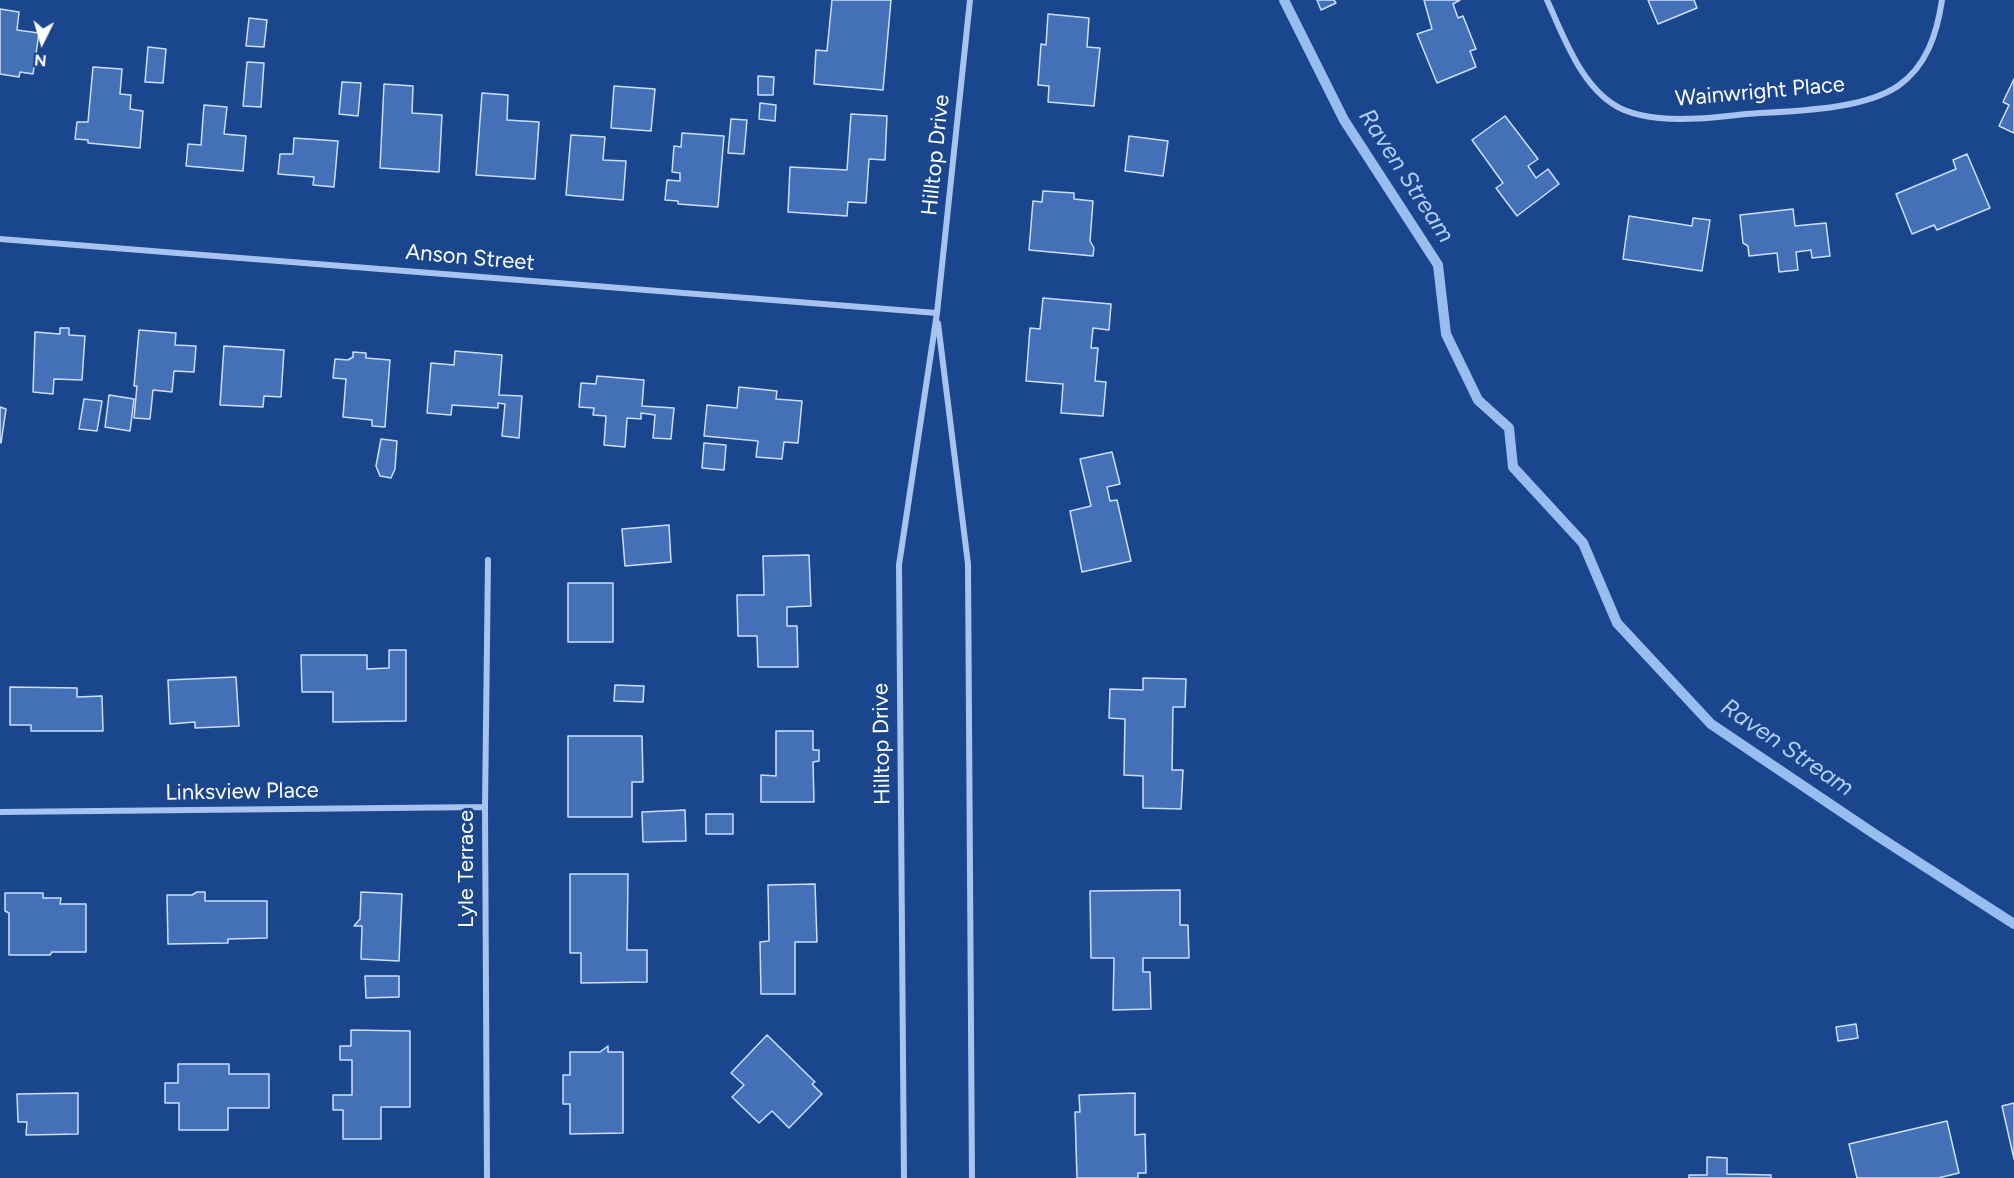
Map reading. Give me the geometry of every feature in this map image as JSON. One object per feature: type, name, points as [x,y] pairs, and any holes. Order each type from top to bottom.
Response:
[{"type":"street","name":"Hilltop Drive","points":[[904,1178],[899,565],[937,313],[970,0]]},
{"type":"street","name":"Wainwright Place","points":[[1547,0],[1576,63],[1596,91],[1623,110],[1658,118],[1684,119],[1821,108],[1868,99],[1896,87],[1916,70],[1929,49],[1939,22],[1942,0]]},
{"type":"street","name":"Anson Street","points":[[0,239],[937,313]]},
{"type":"street","name":"Hilltop Drive","points":[[937,313],[968,564],[972,1178]]},
{"type":"street","name":"Lyle Terrace","points":[[488,560],[485,807],[488,1178]]},
{"type":"street","name":"Linksview Place","points":[[0,812],[485,807]]},
{"type":"building","points":[[832,0],[891,0],[883,90],[814,84],[816,50],[827,51]]},
{"type":"building","points":[[1317,0],[1334,0],[1336,3],[1321,10]]},
{"type":"building","points":[[1424,0],[1460,0],[1453,4],[1458,18],[1463,16],[1476,49],[1470,51],[1476,67],[1437,83],[1417,34],[1432,29]]},
{"type":"building","points":[[1648,0],[1694,0],[1697,8],[1658,24]]},
{"type":"building","points":[[0,9],[19,12],[17,30],[39,33],[33,74],[20,72],[19,77],[0,74]]},
{"type":"building","points":[[1048,14],[1089,18],[1087,47],[1100,48],[1094,106],[1048,102],[1049,86],[1038,85],[1041,44],[1046,45]]},
{"type":"building","points":[[249,18],[267,20],[264,47],[246,46]]},
{"type":"building","points":[[148,47],[166,49],[163,83],[145,82]]},
{"type":"building","points":[[247,62],[264,63],[261,107],[243,106]]},
{"type":"building","points":[[93,67],[122,69],[120,94],[131,95],[130,109],[143,111],[140,148],[88,143],[88,140],[75,139],[77,122],[88,122]]},
{"type":"building","points":[[758,76],[774,77],[773,95],[758,95]]},
{"type":"building","points":[[2014,79],[2014,133],[1999,126],[2009,105],[2003,102]]},
{"type":"building","points":[[342,82],[361,83],[358,116],[339,114]]},
{"type":"building","points":[[384,84],[413,86],[412,113],[442,115],[439,172],[380,168]]},
{"type":"building","points":[[614,86],[655,89],[651,131],[611,128]]},
{"type":"building","points":[[482,93],[508,95],[507,120],[539,122],[535,179],[476,175]]},
{"type":"building","points":[[760,103],[776,105],[775,121],[759,119]]},
{"type":"building","points":[[204,105],[227,107],[224,134],[246,136],[243,171],[186,166],[188,144],[201,145]]},
{"type":"building","points":[[851,114],[887,116],[885,160],[869,159],[866,203],[848,202],[847,216],[788,212],[790,167],[847,170]]},
{"type":"building","points":[[1505,116],[1538,159],[1528,166],[1536,178],[1548,169],[1559,184],[1517,216],[1496,188],[1503,183],[1472,140]]},
{"type":"building","points":[[731,119],[747,120],[744,154],[728,153]]},
{"type":"building","points":[[682,133],[724,136],[718,207],[678,204],[678,201],[665,200],[667,180],[680,181],[680,173],[672,172],[674,146],[681,147]]},
{"type":"building","points":[[571,135],[605,137],[603,160],[626,161],[623,200],[566,195]]},
{"type":"building","points":[[1129,136],[1168,141],[1163,176],[1125,171]]},
{"type":"building","points":[[294,138],[338,141],[334,187],[313,185],[314,177],[278,174],[280,154],[293,154]]},
{"type":"building","points":[[1967,154],[1990,208],[1937,230],[1934,225],[1912,234],[1896,194],[1956,169],[1953,160]]},
{"type":"building","points":[[1043,191],[1074,193],[1074,199],[1093,201],[1090,241],[1094,248],[1093,256],[1029,250],[1033,201],[1042,202]]},
{"type":"building","points":[[1793,209],[1795,226],[1826,223],[1830,256],[1812,258],[1811,250],[1796,252],[1798,270],[1779,272],[1777,253],[1749,256],[1748,246],[1743,243],[1740,215]]},
{"type":"building","points":[[1629,216],[1692,226],[1693,218],[1710,220],[1702,271],[1623,259]]},
{"type":"building","points":[[1043,298],[1111,304],[1109,330],[1093,328],[1091,348],[1098,348],[1095,381],[1106,382],[1103,416],[1061,413],[1063,384],[1026,381],[1030,328],[1040,329]]},
{"type":"building","points":[[60,328],[69,328],[69,335],[85,336],[82,380],[54,379],[53,394],[33,392],[35,332],[60,334]]},
{"type":"building","points":[[139,330],[176,333],[175,345],[196,346],[194,372],[174,371],[172,392],[153,390],[150,419],[134,418],[137,386],[134,386]]},
{"type":"building","points":[[224,346],[284,350],[281,397],[264,396],[263,407],[220,405]]},
{"type":"building","points":[[455,351],[502,355],[499,395],[522,396],[519,438],[502,436],[505,404],[498,403],[498,408],[452,405],[451,415],[427,413],[431,363],[454,365]]},
{"type":"building","points":[[353,352],[366,353],[366,358],[390,360],[385,427],[372,426],[372,420],[343,417],[346,379],[333,378],[335,359],[348,360],[353,357]]},
{"type":"building","points":[[597,376],[644,380],[642,406],[674,408],[671,439],[653,438],[655,415],[641,413],[641,419],[627,418],[625,447],[604,445],[606,416],[593,415],[594,408],[579,407],[581,383],[596,384]]},
{"type":"building","points":[[739,387],[777,391],[776,399],[802,401],[798,443],[784,442],[782,459],[756,457],[758,441],[704,436],[707,405],[737,408]]},
{"type":"building","points":[[109,395],[134,399],[130,431],[105,427]]},
{"type":"building","points":[[84,399],[102,401],[97,431],[79,429]]},
{"type":"building","points":[[0,407],[6,409],[1,443],[0,442]]},
{"type":"building","points":[[381,439],[397,441],[395,469],[391,478],[380,476],[376,466]]},
{"type":"building","points":[[704,443],[726,445],[724,470],[702,468]]},
{"type":"building","points":[[1112,452],[1120,484],[1107,487],[1110,501],[1117,500],[1131,561],[1082,572],[1070,511],[1091,506],[1080,459]]},
{"type":"building","points":[[669,525],[671,562],[625,566],[622,529]]},
{"type":"building","points":[[809,555],[811,606],[787,607],[787,626],[797,626],[798,667],[758,667],[757,636],[738,636],[737,595],[764,595],[763,556]]},
{"type":"building","points":[[568,583],[613,583],[613,642],[568,642]]},
{"type":"building","points":[[389,650],[406,650],[406,721],[333,722],[333,692],[302,692],[301,655],[367,655],[367,669],[389,668]]},
{"type":"building","points":[[236,677],[239,726],[195,728],[195,722],[170,724],[168,680]]},
{"type":"building","points":[[1143,678],[1186,679],[1185,707],[1173,707],[1172,770],[1183,770],[1181,809],[1143,808],[1143,776],[1124,775],[1125,719],[1109,718],[1110,689],[1143,690]]},
{"type":"building","points":[[615,685],[644,686],[643,702],[614,701]]},
{"type":"building","points":[[10,687],[77,688],[77,697],[102,696],[103,731],[31,731],[31,725],[10,725]]},
{"type":"building","points":[[776,731],[813,731],[813,750],[819,750],[819,761],[813,762],[814,802],[761,802],[761,775],[776,776]]},
{"type":"building","points":[[568,736],[642,736],[643,782],[632,782],[632,817],[568,817]]},
{"type":"building","points":[[685,810],[686,841],[643,842],[642,812]]},
{"type":"building","points":[[706,814],[733,814],[733,834],[706,834]]},
{"type":"building","points":[[570,874],[628,874],[627,950],[647,950],[647,982],[581,983],[581,953],[570,953]]},
{"type":"building","points":[[815,884],[817,942],[795,942],[795,994],[761,994],[760,942],[769,941],[768,885]]},
{"type":"building","points":[[1180,890],[1180,925],[1188,925],[1189,958],[1143,958],[1143,972],[1150,972],[1151,1009],[1113,1010],[1114,958],[1091,958],[1090,891]]},
{"type":"building","points":[[205,892],[205,901],[267,901],[267,938],[228,939],[228,943],[168,944],[167,895],[192,895]]},
{"type":"building","points":[[361,892],[402,894],[399,961],[361,959],[362,926],[354,926],[360,919]]},
{"type":"building","points":[[5,893],[43,893],[43,898],[61,898],[60,904],[86,904],[86,952],[9,955],[9,913],[5,911]]},
{"type":"building","points":[[365,976],[399,976],[399,997],[366,998]]},
{"type":"building","points":[[1856,1024],[1858,1038],[1838,1041],[1836,1027]]},
{"type":"building","points":[[351,1030],[410,1031],[410,1107],[381,1107],[381,1139],[343,1139],[343,1110],[333,1110],[333,1095],[352,1095],[352,1060],[340,1060],[340,1046],[351,1046]]},
{"type":"building","points":[[767,1035],[815,1082],[812,1084],[822,1094],[789,1128],[772,1111],[759,1123],[732,1097],[744,1085],[731,1073]]},
{"type":"building","points":[[608,1046],[608,1052],[623,1052],[623,1133],[570,1134],[570,1104],[563,1104],[563,1075],[570,1075],[570,1052],[600,1052]]},
{"type":"building","points":[[178,1064],[229,1064],[229,1074],[269,1074],[269,1108],[228,1108],[228,1130],[179,1130],[179,1103],[165,1103],[165,1083],[178,1083]]},
{"type":"building","points":[[78,1093],[78,1134],[26,1135],[27,1122],[18,1122],[17,1094]]},
{"type":"building","points":[[1135,1093],[1135,1135],[1145,1134],[1146,1173],[1138,1173],[1138,1178],[1077,1178],[1075,1112],[1080,1112],[1079,1095]]},
{"type":"building","points":[[2014,1103],[2014,1159],[2002,1106]]},
{"type":"building","points":[[1947,1121],[1959,1173],[1938,1178],[1857,1178],[1849,1144]]},
{"type":"building","points":[[1707,1157],[1727,1158],[1727,1174],[1771,1175],[1771,1178],[1689,1178],[1689,1175],[1707,1175]]},
{"type":"waterway","name":"Raven Stream","points":[[1284,0],[1344,120],[1438,265],[1446,334],[1478,400],[1509,428],[1513,467],[1583,543],[1617,623],[1711,724],[2014,924]]}]
